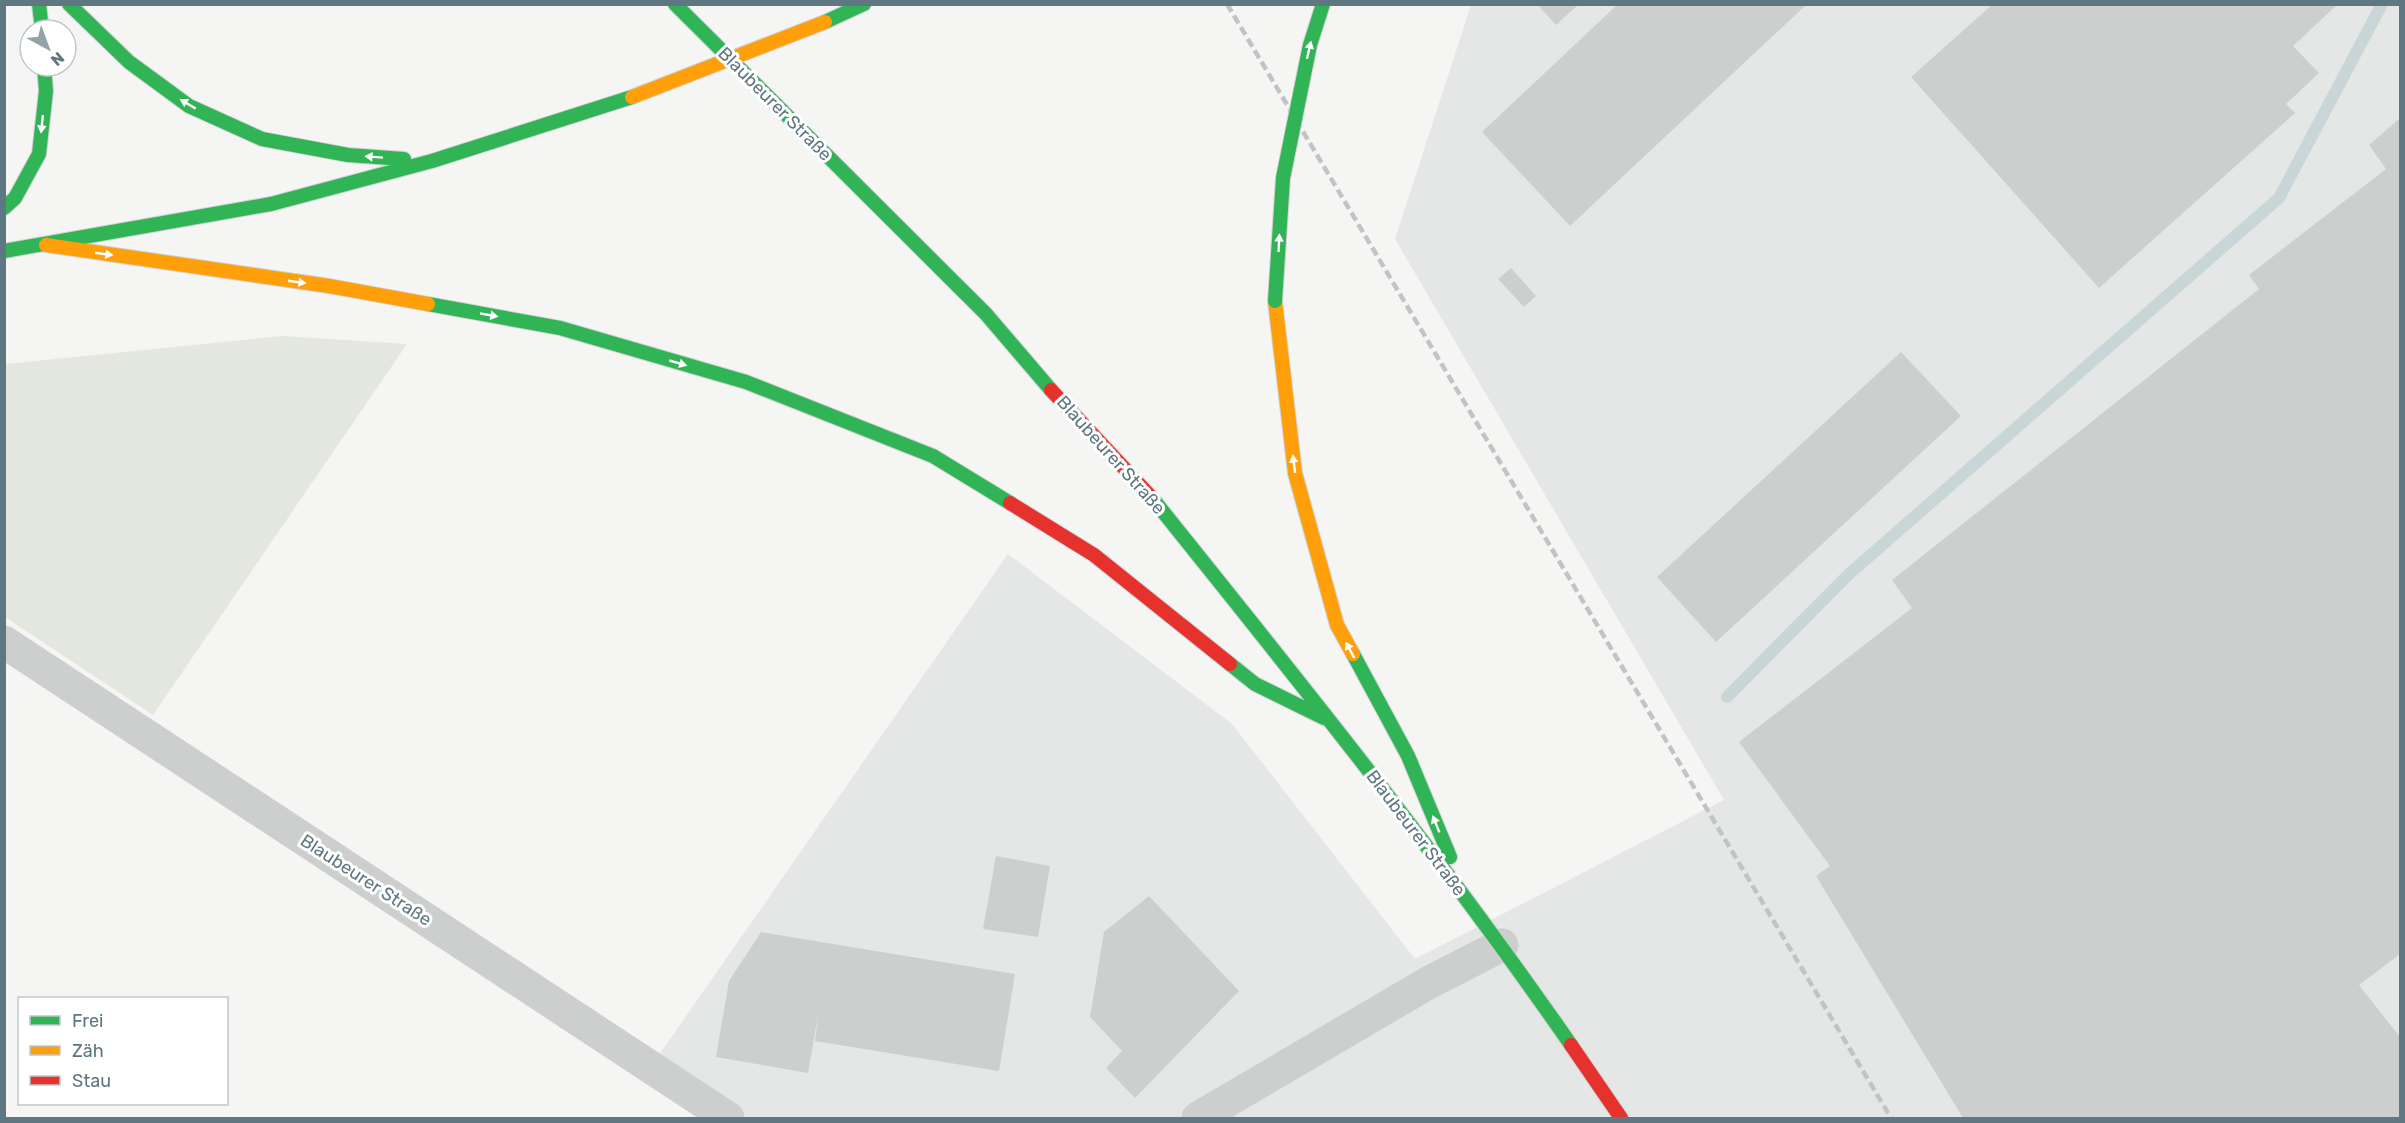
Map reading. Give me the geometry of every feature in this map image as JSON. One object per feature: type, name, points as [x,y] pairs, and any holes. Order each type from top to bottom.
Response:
[{"type":"main road","points":[[69,4],[129,62],[189,106],[262,139],[348,155],[432,161]]},
{"type":"main road","name":"Blaubeurer Straße","points":[[675,4],[986,314],[1071,412],[1148,494],[1332,722],[1467,898],[1502,945],[1621,1119]]},
{"type":"main road","points":[[4,251],[271,204],[432,161],[632,97],[825,22],[864,4]]},
{"type":"main road","points":[[1323,4],[1310,45],[1283,178],[1275,301],[1295,473],[1337,625],[1408,756],[1467,898]]},
{"type":"main road","points":[[4,208],[15,198],[39,154],[46,91],[45,78]]},
{"type":"main road","points":[[46,245],[329,286],[561,328],[746,382],[933,456],[1094,555],[1256,684],[1332,722]]},
{"type":"street","name":"Blaubeurer Straße","points":[[4,642],[728,1119]]},
{"type":"street","points":[[1198,1119],[1428,983],[1502,945]]},
{"type":"shaded area","points":[[1471,5],[2400,5],[2400,1118],[728,1118],[659,1055],[1008,554],[1232,724],[1415,959],[1724,800],[1395,239]]},
{"type":"shaded area","points":[[282,336],[407,344],[153,715],[5,617],[5,364]]},
{"type":"building","points":[[1537,4],[1579,4],[1556,25]]},
{"type":"building","points":[[1618,4],[1807,4],[1570,226],[1482,132]]},
{"type":"building","points":[[1993,4],[2338,4],[2293,46],[2319,73],[2286,104],[2295,113],[2099,288],[1911,77]]},
{"type":"building","points":[[2400,118],[2400,954],[2359,985],[2400,1037],[2400,1118],[1963,1118],[1816,876],[1830,866],[1739,742],[1912,608],[1892,580],[2259,289],[2249,275],[2386,169],[2369,145]]},
{"type":"building","points":[[1511,268],[1536,296],[1524,307],[1498,279]]},
{"type":"building","points":[[1901,352],[1961,416],[1716,642],[1657,577]]},
{"type":"building","points":[[996,856],[1050,866],[1038,937],[983,929]]},
{"type":"building","points":[[1149,896],[1239,991],[1135,1098],[1106,1068],[1122,1051],[1090,1017],[1104,932]]},
{"type":"building","points":[[761,932],[1015,974],[999,1071],[815,1041],[818,1015],[808,1073],[716,1057],[729,981]]},
{"type":"waterway","points":[[1727,697],[1849,574],[2279,198],[2382,4]]},
{"type":"railway","points":[[1227,4],[1891,1118]]},
{"type":"traffic: fast","points":[[39,4],[41,18]]},
{"type":"traffic: fast","points":[[69,4],[129,62],[189,106],[262,139],[348,155],[404,159]]},
{"type":"traffic: fast","points":[[675,4],[986,314],[1051,390]]},
{"type":"traffic: fast","points":[[825,22],[864,4]]},
{"type":"traffic: fast","points":[[1275,301],[1283,178],[1310,45],[1323,4]]},
{"type":"traffic: fast","points":[[4,208],[15,198],[39,154],[46,91],[45,78]]},
{"type":"traffic: fast","points":[[4,251],[271,204],[432,161],[632,97]]},
{"type":"traffic: fast","points":[[428,304],[560,328],[746,382],[933,456],[1010,503]]},
{"type":"traffic: fast","points":[[1152,498],[1419,836],[1571,1045]]},
{"type":"traffic: fast","points":[[1353,654],[1408,756],[1450,857]]},
{"type":"traffic: fast","points":[[1230,664],[1255,684],[1324,718]]},
{"type":"traffic: slow","points":[[632,97],[825,22]]},
{"type":"traffic: slow","points":[[46,245],[329,286],[428,304]]},
{"type":"traffic: slow","points":[[1275,301],[1295,473],[1337,625],[1353,654]]},
{"type":"traffic: jam","points":[[1051,390],[1152,498]]},
{"type":"traffic: jam","points":[[1010,503],[1094,555],[1230,664]]},
{"type":"traffic: jam","points":[[1571,1045],[1621,1118]]}]
